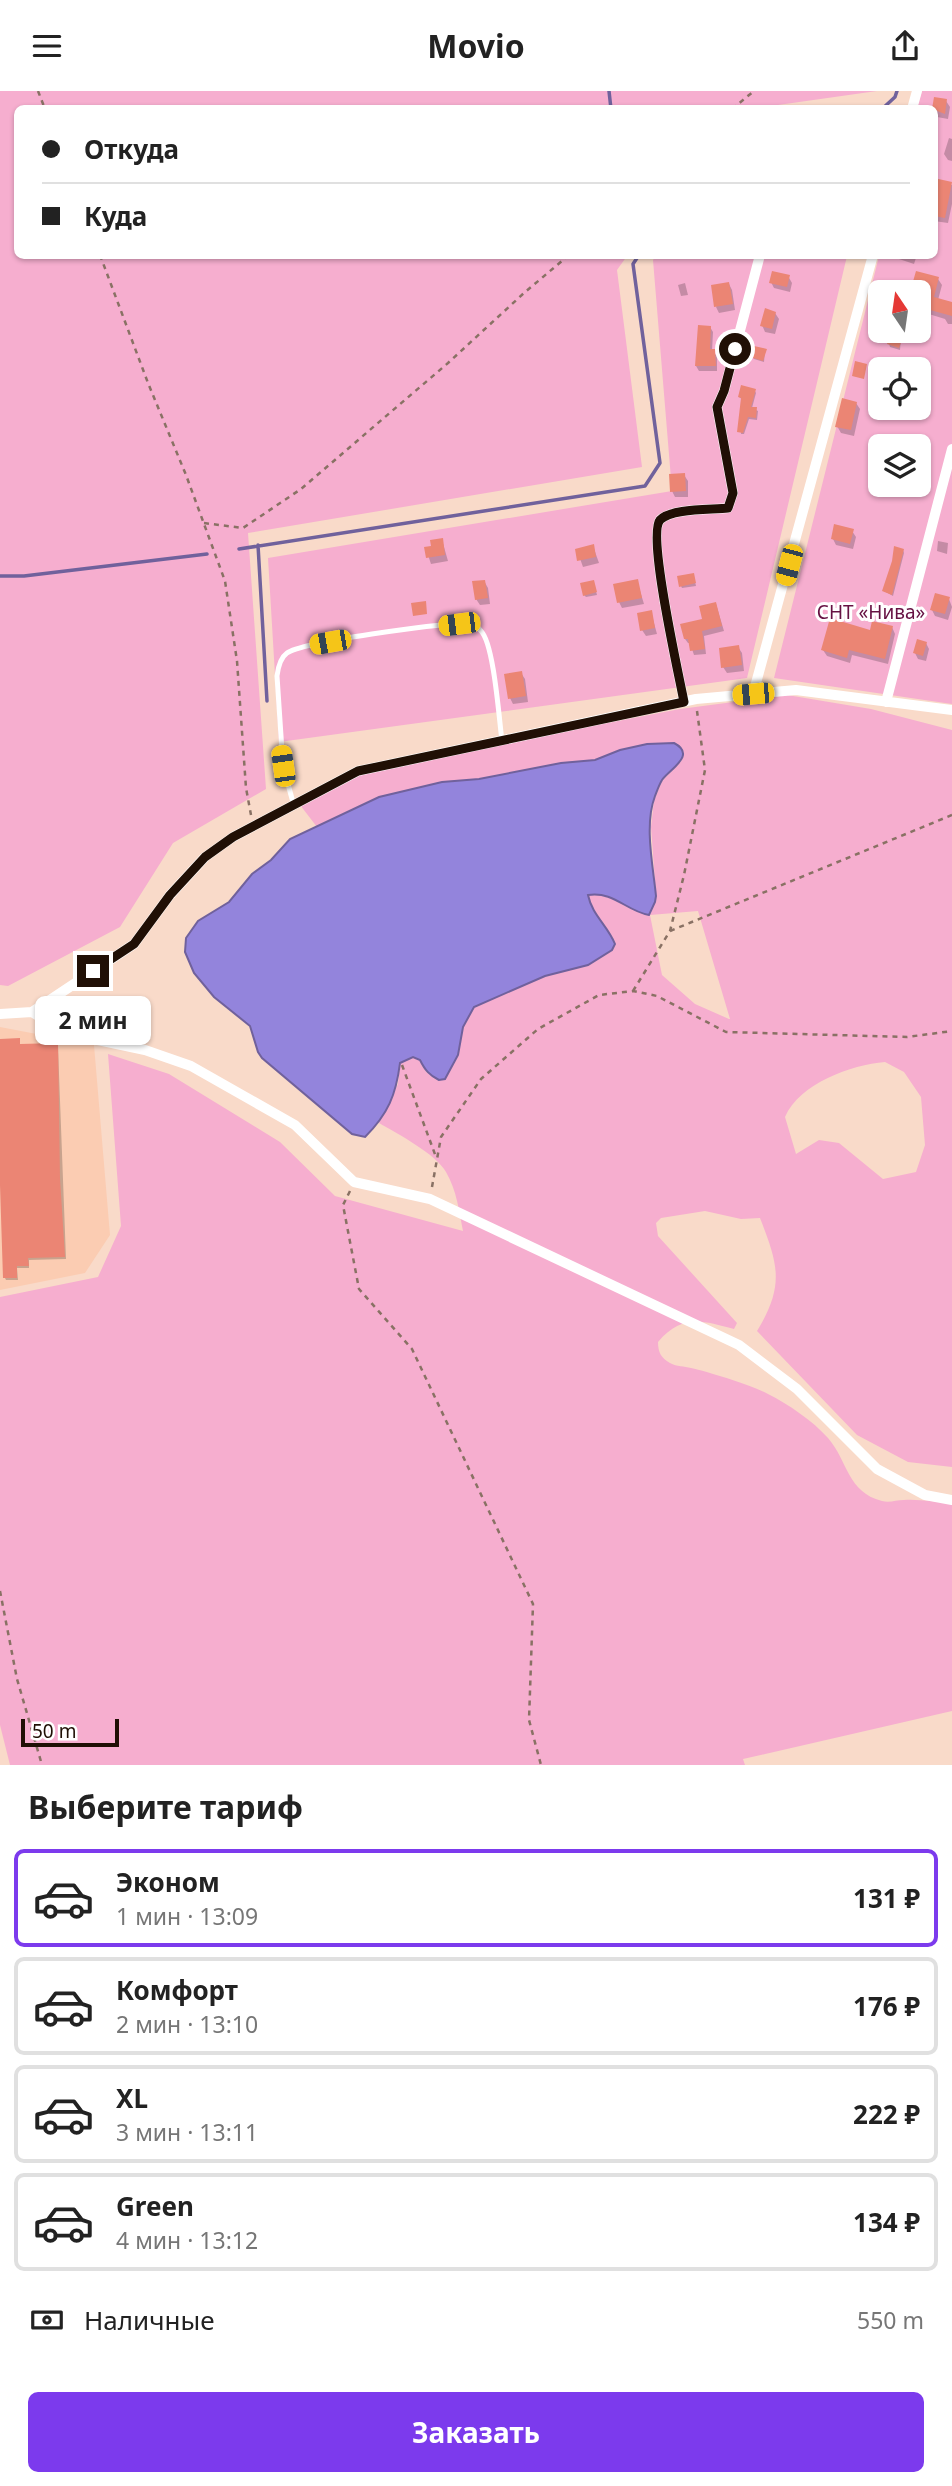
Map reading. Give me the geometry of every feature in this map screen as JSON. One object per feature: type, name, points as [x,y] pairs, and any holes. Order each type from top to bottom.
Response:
[{"type":"street","points":[[690,701],[659,570],[656,529],[661,519],[676,512],[728,508],[733,493],[717,407],[724,391],[759,259]]},
{"type":"street","points":[[753,694],[872,259]]},
{"type":"street","points":[[886,702],[952,450]]},
{"type":"street","points":[[0,1014],[32,1012],[134,944],[170,895],[205,857],[233,837],[358,771],[690,701],[796,689],[952,710]]},
{"type":"street","points":[[32,1012],[65,1034],[145,1051],[191,1066],[295,1125],[354,1182],[430,1199],[739,1345],[797,1389],[877,1469],[925,1495],[952,1500]]},
{"type":"lane","points":[[294,806],[282,757],[277,677],[279,664],[287,653],[303,647],[384,633],[459,624],[473,625],[482,631],[491,655],[502,741]]},
{"type":"path","points":[[737,105],[754,91]]},
{"type":"path","points":[[101,259],[225,581],[237,661],[246,788],[253,828]]},
{"type":"path","points":[[204,523],[243,528],[301,489],[564,259]]},
{"type":"path","points":[[634,991],[670,931],[705,770],[690,701]]},
{"type":"path","points":[[670,931],[952,815]]},
{"type":"path","points":[[430,1199],[441,1137],[481,1079],[538,1029],[599,995],[634,991],[657,996],[726,1032],[907,1037],[952,1031]]},
{"type":"path","points":[[401,1065],[437,1160]]},
{"type":"path","points":[[354,1182],[343,1205],[359,1289],[412,1349],[533,1604],[529,1720],[541,1765]]},
{"type":"path","points":[[0,1591],[17,1679],[43,1765]]},
{"type":"shaded area","points":[[674,743],[683,752],[682,757],[662,780],[650,819],[656,896],[649,915],[605,896],[588,895],[593,909],[615,944],[612,950],[588,965],[545,976],[474,1007],[463,1027],[458,1055],[445,1079],[439,1080],[433,1076],[420,1060],[413,1057],[400,1063],[390,1103],[365,1137],[352,1134],[262,1058],[250,1026],[214,997],[194,973],[185,952],[186,938],[198,921],[229,902],[252,874],[271,860],[290,839],[379,797],[442,782],[479,779],[561,763],[595,760],[620,750],[647,744]]},
{"type":"shaded area","points":[[0,1027],[94,1045],[110,1235],[85,1273],[0,1290]]},
{"type":"green space","points":[[0,91],[877,91],[777,105],[14,105],[14,259],[625,259],[617,270],[642,467],[248,533],[266,789],[173,843],[120,927],[8,986],[0,985]]},
{"type":"green space","name":"СНТ «Нива»","points":[[922,91],[952,91],[952,704],[774,678],[868,300],[868,343],[931,343],[931,280],[873,280],[878,259],[938,259],[938,105],[918,105]]},
{"type":"green space","points":[[846,259],[747,678],[279,742],[268,558],[672,491],[653,260]]},
{"type":"green space","points":[[787,695],[871,709],[952,730],[952,1467],[908,1462],[857,1435],[757,1331],[772,1300],[776,1275],[771,1249],[760,1218],[741,1219],[705,1211],[661,1218],[656,1223],[658,1236],[737,1323],[734,1329],[702,1322],[685,1323],[676,1327],[658,1342],[659,1352],[664,1359],[675,1365],[708,1372],[751,1387],[792,1408],[828,1438],[849,1475],[870,1497],[885,1502],[916,1500],[952,1503],[952,1711],[743,1759],[745,1765],[10,1765],[0,1725],[0,1297],[98,1277],[121,1226],[108,1054],[169,1074],[280,1142],[335,1196],[463,1231],[453,1186],[441,1165],[416,1145],[379,1123],[398,1084],[400,1063],[413,1057],[420,1060],[427,1073],[458,1055],[463,1027],[474,1007],[545,976],[588,965],[613,938],[591,910],[588,895],[612,898],[650,914],[656,896],[651,827],[654,800],[662,781],[682,760],[620,750],[595,760],[561,763],[479,779],[442,782],[379,797],[317,827],[297,801],[374,768],[680,709]],"holes":[[[698,911],[730,1019],[695,1004],[662,975],[650,915]],[[885,1062],[904,1072],[921,1097],[925,1145],[916,1172],[883,1179],[839,1143],[819,1140],[796,1154],[785,1117],[802,1094],[814,1085],[842,1072]]]},
{"type":"building","points":[[934,97],[947,99],[945,114],[938,111],[938,105],[933,105]]},
{"type":"building","points":[[938,179],[952,182],[945,218],[938,217]]},
{"type":"building","points":[[772,271],[790,275],[787,287],[769,283]]},
{"type":"building","points":[[916,271],[939,277],[934,297],[952,302],[952,316],[931,310],[931,280],[913,280]]},
{"type":"building","points":[[729,282],[733,304],[714,307],[711,285]]},
{"type":"building","points":[[765,308],[776,312],[772,329],[760,326]]},
{"type":"building","points":[[698,325],[711,326],[710,349],[715,349],[716,366],[695,366]]},
{"type":"building","points":[[887,343],[901,343],[899,348]]},
{"type":"building","points":[[754,346],[767,349],[763,361],[750,357]]},
{"type":"building","points":[[855,361],[867,364],[864,379],[852,376]]},
{"type":"building","points":[[741,385],[756,389],[751,407],[757,407],[756,418],[748,417],[743,433],[737,432]]},
{"type":"building","points":[[842,398],[857,402],[851,430],[835,427]]},
{"type":"building","points":[[685,473],[686,491],[670,492],[669,474]]},
{"type":"building","points":[[834,524],[854,529],[850,544],[831,539]]},
{"type":"building","points":[[443,538],[445,555],[426,558],[424,547],[431,546],[430,540]]},
{"type":"building","points":[[594,544],[596,557],[577,561],[575,549]]},
{"type":"building","points":[[894,546],[904,549],[892,595],[882,591]]},
{"type":"building","points":[[694,573],[696,583],[679,587],[677,576]]},
{"type":"building","points":[[638,579],[642,598],[617,603],[613,584]]},
{"type":"building","points":[[485,580],[488,598],[475,600],[472,581]]},
{"type":"building","points":[[594,580],[597,592],[583,596],[580,583]]},
{"type":"building","points":[[935,593],[950,597],[945,614],[930,610]]},
{"type":"building","points":[[426,601],[427,614],[413,616],[411,603]]},
{"type":"building","points":[[716,602],[722,626],[702,631],[705,649],[690,651],[688,639],[684,639],[680,624],[702,619],[699,606]]},
{"type":"building","points":[[652,610],[655,628],[640,631],[637,613]]},
{"type":"building","points":[[830,618],[870,630],[872,621],[893,626],[885,659],[849,650],[847,658],[821,650]]},
{"type":"building","points":[[917,639],[927,642],[923,656],[913,653]]},
{"type":"building","points":[[739,645],[742,665],[721,668],[719,648]]},
{"type":"building","points":[[522,671],[526,696],[508,699],[504,674]]},
{"type":"building","points":[[20,1038],[20,1044],[58,1043],[60,1179],[65,1257],[28,1258],[29,1266],[17,1266],[17,1278],[3,1278],[0,1039]]},
{"type":"waterway","points":[[609,91],[611,105]]},
{"type":"waterway","points":[[886,105],[897,91]]},
{"type":"waterway","points":[[239,549],[645,486],[660,463],[633,264],[636,259]]},
{"type":"waterway","points":[[258,545],[267,701]]},
{"type":"waterway","points":[[0,576],[24,576],[207,554]]},
{"type":"route","points":[[93,971],[134,944],[170,895],[205,857],[233,837],[358,771],[684,702],[659,570],[656,529],[661,519],[676,512],[728,508],[733,493],[717,407],[735,349]]}]
